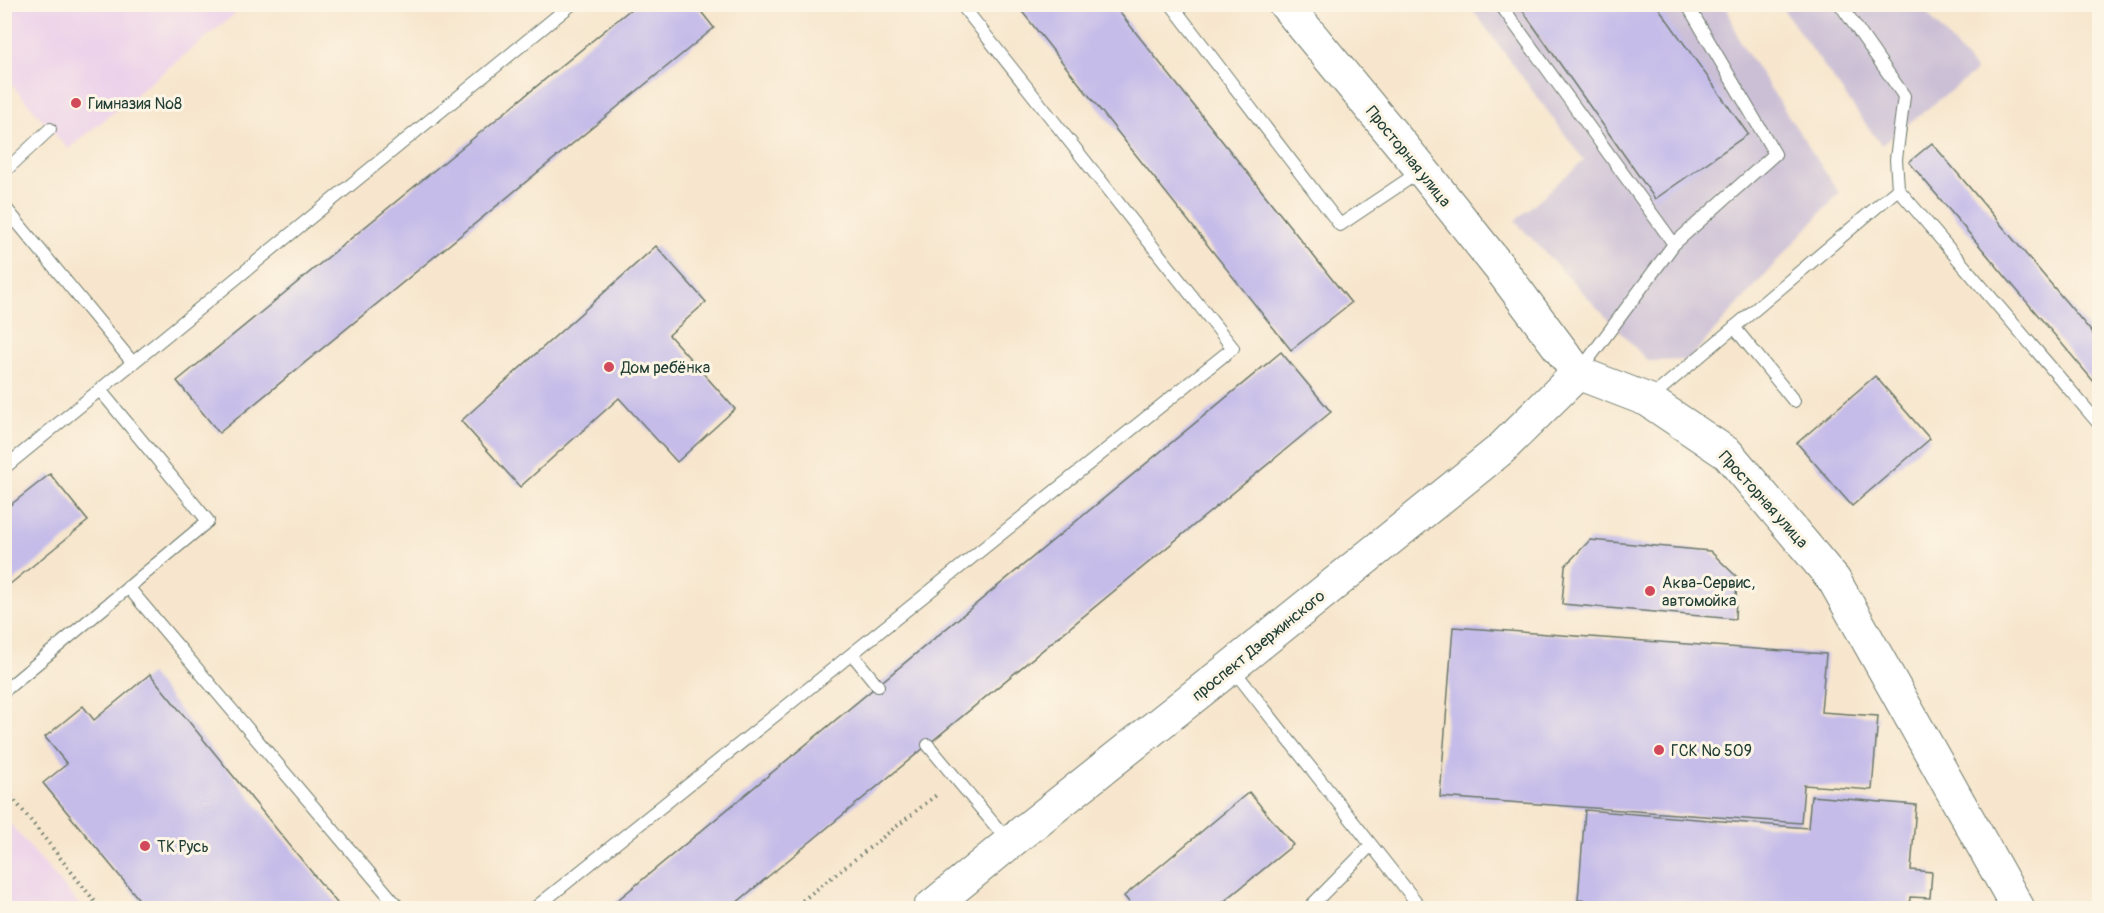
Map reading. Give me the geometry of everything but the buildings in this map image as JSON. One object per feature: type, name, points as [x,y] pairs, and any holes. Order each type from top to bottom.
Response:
[{"type":"street","name":"Просторная улица","points":[[1285,4],[1422,170],[1499,267],[1578,373],[1648,400],[1728,454],[1834,580],[2018,909]]},
{"type":"street","name":"проспект Дзержинского","points":[[930,909],[1009,843],[1500,450],[1578,373]]},
{"type":"lane","points":[[4,468],[572,4]]},
{"type":"lane","points":[[535,909],[1233,348],[961,4]]},
{"type":"lane","points":[[1171,4],[1340,225],[1422,170]]},
{"type":"lane","points":[[1500,4],[1674,244]]},
{"type":"lane","points":[[1578,373],[1674,244],[1775,154],[1687,4]]},
{"type":"lane","points":[[1840,4],[1904,96],[1896,159],[1898,189],[2100,425]]},
{"type":"lane","points":[[4,172],[50,129]]},
{"type":"lane","points":[[1648,400],[1898,189]]},
{"type":"lane","points":[[4,206],[133,363]]},
{"type":"lane","points":[[1734,327],[1794,400]]},
{"type":"lane","points":[[4,691],[208,521],[100,390]]},
{"type":"lane","points":[[128,587],[399,909]]},
{"type":"lane","points":[[852,654],[878,686]]},
{"type":"lane","points":[[1231,667],[1420,909]]},
{"type":"lane","points":[[928,746],[1009,843]]},
{"type":"lane","points":[[1308,909],[1370,846]]},
{"type":"path","points":[[793,909],[956,779]]},
{"type":"path","points":[[4,787],[100,909]]},
{"type":"shaded area","name":"Гимназия №8","points":[[4,5],[246,5],[68,149],[5,77]]},
{"type":"shaded area","points":[[1469,5],[1726,5],[1740,42],[1839,193],[1688,360],[1648,361],[1515,221],[1584,160]]},
{"type":"shaded area","points":[[1780,5],[1920,5],[1976,71],[1881,145]]},
{"type":"shaded area","points":[[5,818],[82,908],[5,908]]},
{"type":"place","name":"Гимназия №8","points":[[76,103]]},
{"type":"place","name":"Дом ребёнка","points":[[609,367]]},
{"type":"place","name":"Аква-Сервис, автомойка","points":[[1650,591]]},
{"type":"place","name":"ГСК № 509","points":[[1659,750]]},
{"type":"place","name":"ТК Русь","points":[[145,846]]}]
